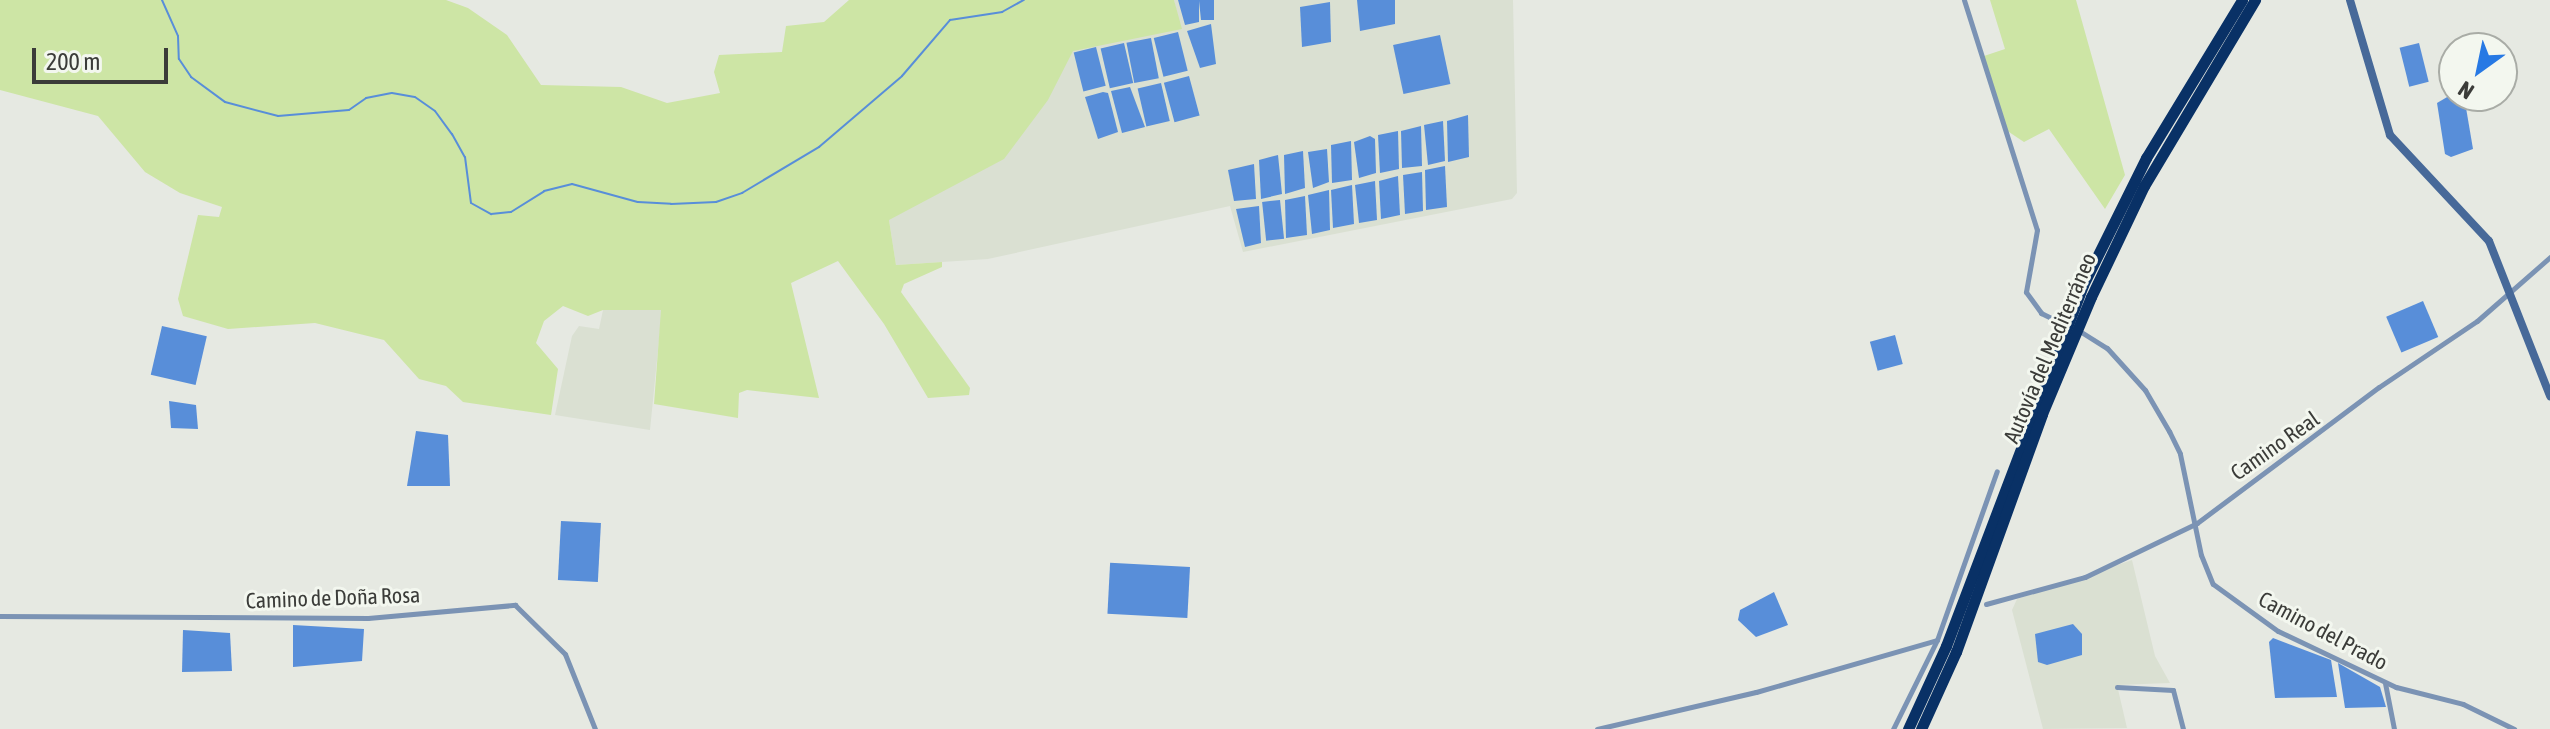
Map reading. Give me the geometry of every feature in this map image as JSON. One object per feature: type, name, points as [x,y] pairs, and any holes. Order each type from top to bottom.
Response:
[{"type":"highway","name":"Autovía del Mediterráneo","points":[[1908,729],[1946,646],[2083,285],[2146,158],[2242,0]]},
{"type":"highway","name":"Autovía del Mediterráneo","points":[[1921,729],[2103,271],[2170,139],[2255,0]]},
{"type":"main road","points":[[2350,0],[2390,135],[2489,241],[2513,292],[2550,396]]},
{"type":"street","name":"Camino del Prado","points":[[1964,0],[2037,230],[2026,292],[2034,307],[2051,319],[2092,336],[2145,390],[2169,431],[2197,523],[2209,578],[2221,591],[2278,631],[2385,682],[2463,704],[2514,729]]},
{"type":"street","name":"Camino Real","points":[[1986,604],[2085,577],[2197,523],[2513,292],[2550,257]]},
{"type":"street","points":[[1893,729],[1937,640],[1997,471]]},
{"type":"street","name":"Camino de Doña Rosa","points":[[0,616],[368,618],[515,605],[565,654],[595,729]]},
{"type":"street","points":[[1597,729],[1756,692],[1937,640]]},
{"type":"street","points":[[2385,682],[2394,729]]},
{"type":"street","points":[[2117,687],[2173,690],[2183,729]]},
{"type":"shaded area","points":[[1174,0],[1513,0],[1517,193],[1512,199],[1243,252],[1230,206],[988,259],[896,265],[888,214],[1070,50],[1180,27]]},
{"type":"shaded area","points":[[603,310],[662,310],[650,430],[555,415],[572,336],[579,326],[599,329]]},
{"type":"shaded area","points":[[2132,560],[2155,656],[2170,683],[2117,685],[2127,728],[2043,729],[2012,610],[2017,599]]},
{"type":"green space","points":[[0,0],[446,0],[468,8],[507,35],[541,85],[621,87],[667,103],[720,93],[714,72],[719,55],[782,52],[786,26],[824,22],[849,0],[1174,0],[1182,29],[1073,51],[1048,100],[1004,159],[889,220],[896,265],[942,262],[942,267],[904,284],[901,292],[970,388],[969,395],[928,398],[884,324],[838,261],[791,283],[819,398],[747,390],[739,393],[738,418],[654,404],[661,310],[603,310],[588,316],[563,306],[544,321],[536,343],[558,369],[551,415],[463,402],[446,386],[419,379],[384,340],[315,323],[228,329],[183,316],[178,299],[198,215],[219,217],[222,207],[180,193],[145,172],[98,116],[0,90]]},
{"type":"green space","points":[[1990,0],[2076,0],[2125,175],[2105,209],[2049,129],[2024,142],[2006,130],[1984,56],[2005,49]]},
{"type":"water","points":[[1178,0],[1214,0],[1214,20],[1201,20],[1199,1],[1199,22],[1185,25]]},
{"type":"water","points":[[1357,0],[1395,0],[1395,24],[1360,31]]},
{"type":"water","points":[[1330,2],[1331,42],[1302,47],[1300,7]]},
{"type":"water","points":[[1211,24],[1216,64],[1200,68],[1187,31]]},
{"type":"water","points":[[1178,32],[1188,71],[1163,77],[1154,38]]},
{"type":"water","points":[[1440,35],[1450,84],[1403,94],[1393,45]]},
{"type":"water","points":[[1151,38],[1159,78],[1134,83],[1126,43]]},
{"type":"water","points":[[1124,43],[1133,83],[1110,88],[1101,48]]},
{"type":"water","points":[[2419,43],[2429,82],[2409,87],[2400,48]]},
{"type":"water","points":[[1096,47],[1106,86],[1083,91],[1074,53]]},
{"type":"water","points":[[1189,76],[1200,116],[1174,122],[1164,83]]},
{"type":"water","points":[[1161,83],[1170,121],[1146,126],[1138,88]]},
{"type":"water","points":[[1130,87],[1145,127],[1122,133],[1111,91]]},
{"type":"water","points":[[1108,93],[1118,132],[1098,139],[1085,97]]},
{"type":"water","points":[[2438,112],[2467,112],[2473,149],[2451,157],[2445,154]]},
{"type":"water","points":[[1468,115],[1469,157],[1448,162],[1447,121]]},
{"type":"water","points":[[1443,121],[1445,161],[1428,165],[1424,125]]},
{"type":"water","points":[[1421,126],[1422,166],[1402,168],[1401,131]]},
{"type":"water","points":[[1398,131],[1399,169],[1380,173],[1378,135]]},
{"type":"water","points":[[1370,136],[1375,139],[1376,173],[1359,178],[1354,142]]},
{"type":"water","points":[[1351,141],[1352,180],[1332,183],[1331,145]]},
{"type":"water","points":[[1327,149],[1329,182],[1313,188],[1308,152]]},
{"type":"water","points":[[1303,151],[1305,188],[1285,194],[1284,155]]},
{"type":"water","points":[[1278,155],[1282,194],[1261,199],[1259,160]]},
{"type":"water","points":[[1254,164],[1256,199],[1234,201],[1228,170]]},
{"type":"water","points":[[1445,166],[1447,207],[1426,210],[1425,170]]},
{"type":"water","points":[[1422,172],[1423,211],[1405,214],[1403,175]]},
{"type":"water","points":[[1398,176],[1400,215],[1381,219],[1379,181]]},
{"type":"water","points":[[1375,181],[1377,220],[1359,223],[1355,185]]},
{"type":"water","points":[[1352,185],[1354,224],[1333,228],[1331,190]]},
{"type":"water","points":[[1329,190],[1330,230],[1312,234],[1308,195]]},
{"type":"water","points":[[1305,196],[1307,235],[1286,238],[1285,200]]},
{"type":"water","points":[[1280,200],[1284,239],[1266,241],[1262,202]]},
{"type":"water","points":[[1259,206],[1261,243],[1245,247],[1236,209]]},
{"type":"water","points":[[2423,301],[2438,337],[2401,353],[2386,317]]},
{"type":"water","points":[[162,326],[207,336],[196,385],[151,375]]},
{"type":"water","points":[[1895,335],[1903,364],[1878,371],[1870,342]]},
{"type":"water","points":[[169,401],[196,405],[198,429],[171,428]]},
{"type":"water","points":[[416,431],[448,435],[450,486],[407,486]]},
{"type":"water","points":[[561,521],[601,523],[598,582],[558,580]]},
{"type":"water","points":[[1110,563],[1190,567],[1187,618],[1107,614]]},
{"type":"water","points":[[1774,592],[1788,625],[1756,637],[1738,620],[1740,610]]},
{"type":"water","points":[[2073,624],[2082,634],[2082,655],[2047,665],[2038,662],[2035,634]]},
{"type":"water","points":[[293,625],[364,629],[362,661],[293,667]]},
{"type":"water","points":[[183,630],[230,633],[232,671],[182,672]]},
{"type":"water","points":[[2273,638],[2331,660],[2337,697],[2275,698],[2269,642]]},
{"type":"water","points":[[2338,663],[2380,687],[2386,707],[2345,708]]},
{"type":"waterway","points":[[162,0],[178,36],[179,59],[191,77],[225,102],[278,116],[349,110],[366,98],[392,93],[415,97],[435,111],[452,134],[465,157],[471,203],[491,214],[511,212],[544,191],[572,184],[638,202],[671,204],[716,202],[742,193],[819,147],[902,76],[950,20],[1002,12],[1024,0]]}]
